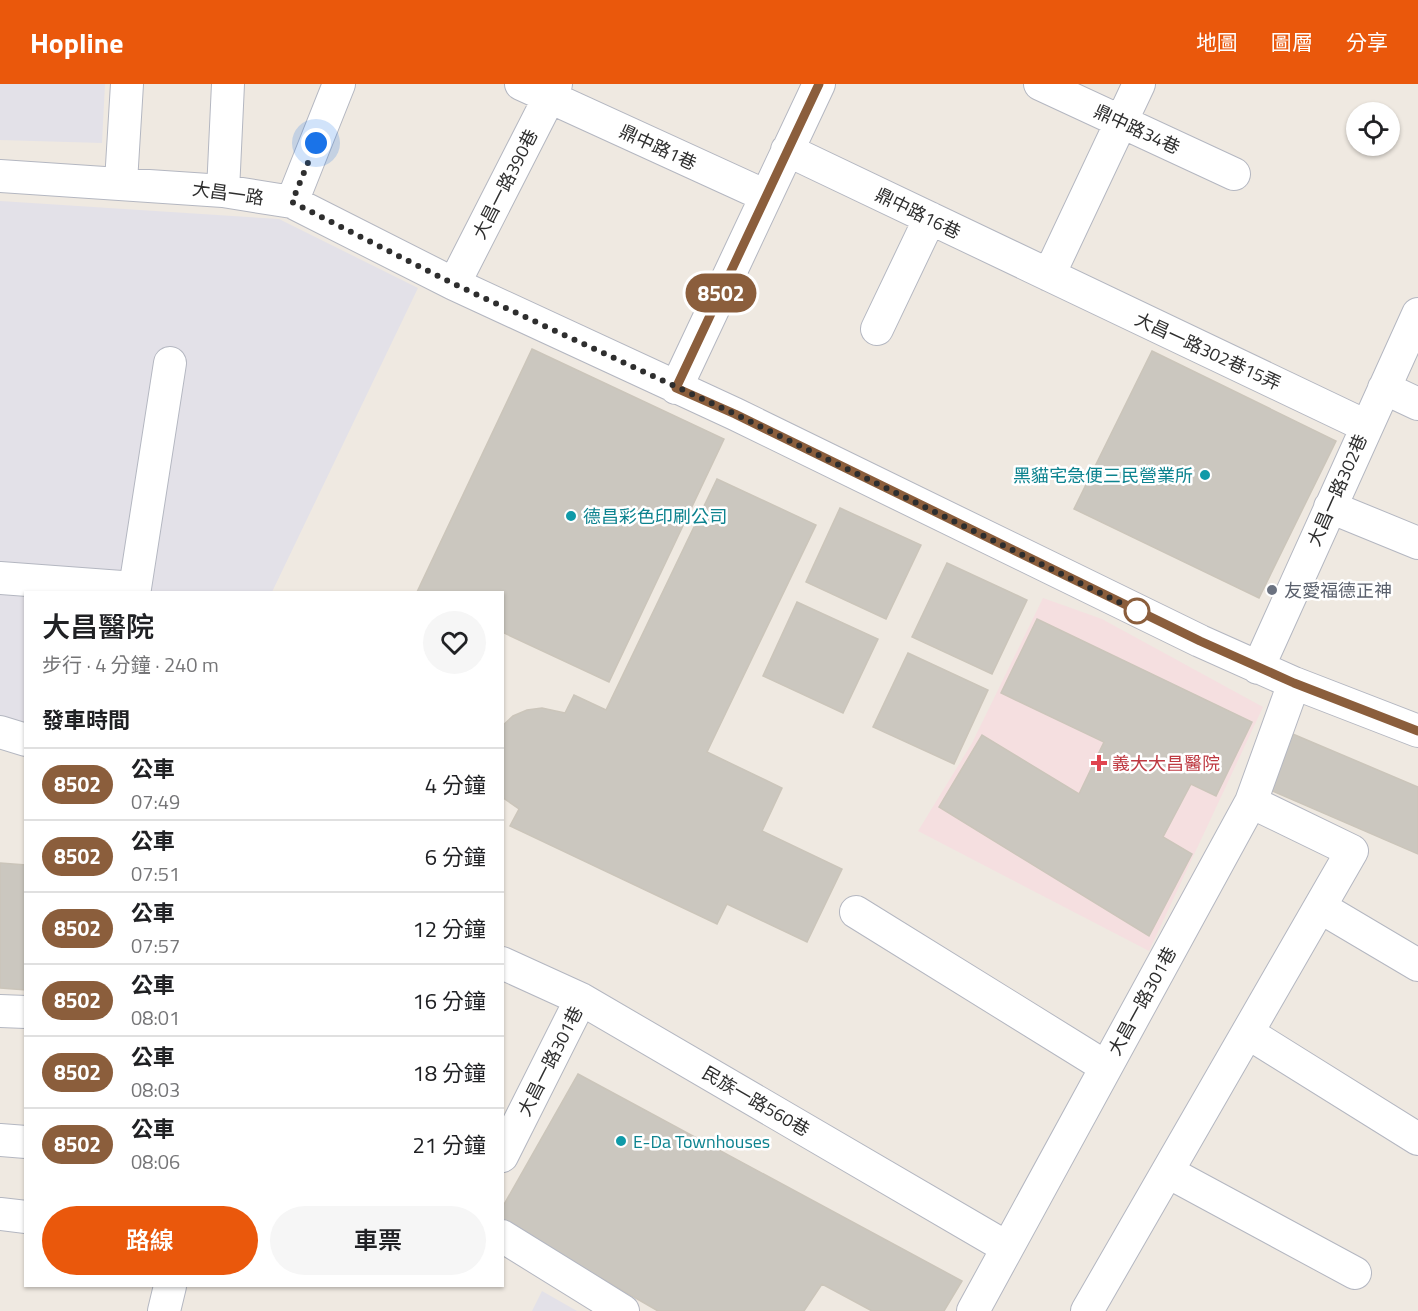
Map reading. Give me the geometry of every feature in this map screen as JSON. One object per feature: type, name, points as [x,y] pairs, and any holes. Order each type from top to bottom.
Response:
[{"type":"street","points":[[121,182],[127,84]]},
{"type":"street","points":[[222,191],[228,84]]},
{"type":"street","points":[[292,202],[339,84]]},
{"type":"street","name":"鼎中路1巷","points":[[521,84],[553,90],[766,196]]},
{"type":"street","points":[[676,388],[819,84]]},
{"type":"street","name":"鼎中路34巷","points":[[1040,84],[1234,174]]},
{"type":"street","points":[[1049,275],[1139,84]]},
{"type":"street","name":"大昌一路390巷","points":[[454,284],[553,90]]},
{"type":"street","name":"鼎中路16巷","points":[[787,150],[1049,275]]},
{"type":"street","name":"大昌一路","points":[[0,176],[121,182],[222,191],[292,202],[454,284],[735,414],[1257,668],[1418,731]]},
{"type":"street","points":[[877,329],[930,218]]},
{"type":"street","name":"大昌一路302巷15弄","points":[[1049,275],[1366,426]]},
{"type":"street","name":"大昌一路302巷","points":[[1257,668],[1418,314]]},
{"type":"street","points":[[0,578],[135,588],[170,363]]},
{"type":"street","points":[[1384,388],[1418,404]]},
{"type":"street","points":[[1330,507],[1418,543]]},
{"type":"street","name":"大昌一路301巷","points":[[973,1311],[1251,802],[1294,683]]},
{"type":"street","points":[[0,732],[24,739]]},
{"type":"street","points":[[1099,1307],[1168,1172],[1353,852],[1251,802]]},
{"type":"street","points":[[1320,907],[1418,965]]},
{"type":"street","points":[[856,912],[1106,1067]]},
{"type":"street","name":"民族一路560巷","points":[[504,964],[581,999],[1006,1247]]},
{"type":"street","name":"大昌一路301巷","points":[[504,1152],[581,999]]},
{"type":"street","points":[[0,1011],[24,1012]]},
{"type":"street","points":[[1248,1033],[1418,1138]]},
{"type":"street","points":[[0,1140],[24,1142]]},
{"type":"street","points":[[1168,1172],[1355,1273]]},
{"type":"street","points":[[0,1214],[24,1217]]},
{"type":"street","points":[[504,1237],[623,1311]]},
{"type":"street","points":[[164,1311],[170,1287]]},
{"type":"shaded area","points":[[0,84],[105,84],[102,143],[0,140]]},
{"type":"shaded area","points":[[0,201],[279,219],[418,288],[272,591],[24,591],[24,727],[0,719]]},
{"type":"shaded area","name":"義大大昌醫院","points":[[1043,598],[1102,619],[1263,707],[1149,951],[918,831],[972,743]]},
{"type":"shaded area","points":[[542,1291],[577,1311],[532,1311]]},
{"type":"building","name":"德昌彩色印刷公司","points":[[532,349],[724,439],[609,682],[504,633],[504,591],[417,591]]},
{"type":"building","name":"黑貓宅急便三民營業所","points":[[1152,351],[1336,441],[1259,598],[1074,509]]},
{"type":"building","points":[[717,479],[816,525],[707,752],[782,788],[762,831],[842,869],[807,942],[727,904],[717,924],[510,826],[519,809],[504,798],[504,724],[513,716],[527,710],[542,708],[565,713],[574,695],[606,710]]},
{"type":"building","points":[[840,508],[921,545],[886,619],[806,582]]},
{"type":"building","points":[[947,563],[1027,600],[992,674],[912,637]]},
{"type":"building","points":[[797,602],[878,639],[843,713],[763,676]]},
{"type":"building","name":"義大大昌醫院","points":[[1037,619],[1252,722],[1216,796],[1191,784],[1163,837],[1192,854],[1149,936],[939,807],[982,735],[1079,794],[1104,742],[1001,693]]},
{"type":"building","points":[[908,653],[988,690],[954,764],[873,727]]},
{"type":"building","points":[[1288,732],[1418,787],[1418,854],[1263,787]]},
{"type":"building","points":[[0,863],[24,865],[24,990],[0,988]]},
{"type":"building","name":"E-Da Townhouses","points":[[578,1074],[962,1281],[944,1311],[872,1311],[822,1284],[804,1311],[658,1311],[504,1222],[504,1204]]},
{"type":"bus line","name":"8502","points":[[819,84],[676,388],[735,414],[1257,668],[1418,731]]},
{"type":"place","name":"黑貓宅急便三民營業所","points":[[1205,475]]},
{"type":"place","name":"德昌彩色印刷公司","points":[[571,516]]},
{"type":"place","name":"友愛福德正神","points":[[1272,590]]},
{"type":"place","name":"義大大昌醫院","points":[[1099,763]]},
{"type":"place","name":"E-Da Townhouses","points":[[621,1141]]},
{"type":"route","points":[[316,143],[292,202],[454,284],[735,414],[1137,611]]}]
